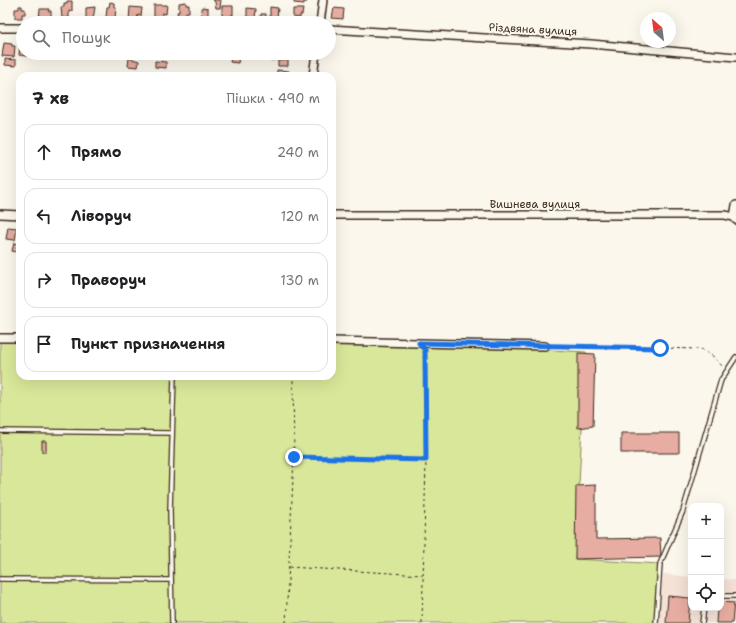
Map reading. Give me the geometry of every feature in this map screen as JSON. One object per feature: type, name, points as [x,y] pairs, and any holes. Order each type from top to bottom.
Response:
[{"type":"street","points":[[321,16],[323,0]]},
{"type":"street","points":[[0,28],[16,28]]},
{"type":"street","name":"Різдвяна вулиця","points":[[336,29],[591,44],[736,57]]},
{"type":"street","points":[[314,72],[315,60]]},
{"type":"street","points":[[735,219],[736,205]]},
{"type":"street","points":[[0,214],[16,214]]},
{"type":"street","name":"Вишнева вулиця","points":[[336,215],[725,215],[735,219]]},
{"type":"street","points":[[0,338],[16,338]]},
{"type":"street","points":[[336,341],[545,346]]},
{"type":"lane","points":[[656,623],[660,564],[683,511],[721,380],[736,357]]},
{"type":"lane","points":[[172,623],[170,580],[174,380]]},
{"type":"lane","points":[[0,431],[172,433]]},
{"type":"lane","points":[[0,579],[170,580]]},
{"type":"lane","points":[[724,596],[736,596]]},
{"type":"lane","points":[[702,623],[704,611]]},
{"type":"path","points":[[419,343],[425,350],[426,460],[422,623]]},
{"type":"path","points":[[545,346],[701,349],[714,357],[727,371]]},
{"type":"path","points":[[286,623],[294,457],[293,380]]},
{"type":"path","points":[[294,457],[426,460]]},
{"type":"path","points":[[289,566],[423,575]]},
{"type":"shaded area","points":[[663,574],[688,577],[688,611],[724,611],[724,579],[736,580],[736,623],[659,623]]},
{"type":"green space","points":[[0,338],[16,338],[16,380],[336,380],[336,341],[429,343],[586,352],[575,559],[660,564],[656,623],[0,623]]},
{"type":"building","points":[[213,0],[221,0],[220,8],[216,8]]},
{"type":"building","points":[[294,0],[307,0],[307,2],[304,2],[304,4],[294,3]]},
{"type":"building","points":[[67,1],[72,1],[72,11],[69,11],[69,16],[62,16],[61,7],[64,7],[64,3],[67,3]]},
{"type":"building","points":[[110,2],[114,3],[114,7],[116,7],[115,16],[106,16],[107,7],[109,7]]},
{"type":"building","points":[[186,2],[186,5],[189,5],[189,12],[186,12],[186,16],[178,16],[177,12],[179,12],[179,3]]},
{"type":"building","points":[[154,5],[167,5],[166,14],[162,13],[162,16],[154,16]]},
{"type":"building","points":[[19,6],[22,6],[22,9],[25,9],[25,14],[22,14],[22,16],[16,16],[15,18],[15,9],[19,9]]},
{"type":"building","points":[[222,6],[233,6],[233,15],[222,16]]},
{"type":"building","points":[[95,7],[94,16],[86,16],[86,8]]},
{"type":"building","points":[[130,7],[142,8],[141,16],[129,16]]},
{"type":"building","points":[[202,7],[208,8],[208,16],[201,16]]},
{"type":"building","points":[[270,7],[278,8],[277,16],[270,16]]},
{"type":"building","points":[[247,8],[256,9],[255,16],[247,16]]},
{"type":"building","points":[[334,8],[344,9],[343,19],[336,18],[336,16],[332,16]]},
{"type":"building","points":[[40,9],[49,9],[48,11],[51,11],[51,16],[39,16]]},
{"type":"building","points":[[293,9],[303,9],[302,15],[293,16]]},
{"type":"building","points":[[4,43],[15,46],[14,57],[2,56]]},
{"type":"building","points":[[5,59],[16,60],[16,66],[5,65]]},
{"type":"building","points":[[129,60],[139,61],[138,67],[128,66]]},
{"type":"building","points":[[230,60],[238,60],[238,63],[230,62]]},
{"type":"building","points":[[288,60],[288,66],[278,66],[278,61]]},
{"type":"building","points":[[155,61],[166,62],[166,68],[155,67]]},
{"type":"building","points":[[277,70],[289,71],[289,72],[277,72]]},
{"type":"building","points":[[8,227],[16,228],[15,240],[6,239]]},
{"type":"building","points":[[14,243],[16,243],[16,252],[12,251]]},
{"type":"building","points":[[578,353],[595,354],[593,426],[578,428]]},
{"type":"building","points":[[621,433],[679,433],[679,453],[621,453]]},
{"type":"building","points":[[42,441],[46,441],[46,452],[42,452]]},
{"type":"building","points":[[596,485],[596,539],[660,538],[661,557],[575,559],[576,486]]},
{"type":"building","points":[[668,596],[688,598],[688,623],[666,623]]},
{"type":"building","points":[[724,602],[734,603],[732,623],[716,623],[717,611],[724,611]]},
{"type":"route","points":[[294,457],[426,460],[425,350],[419,343],[660,348]]}]
